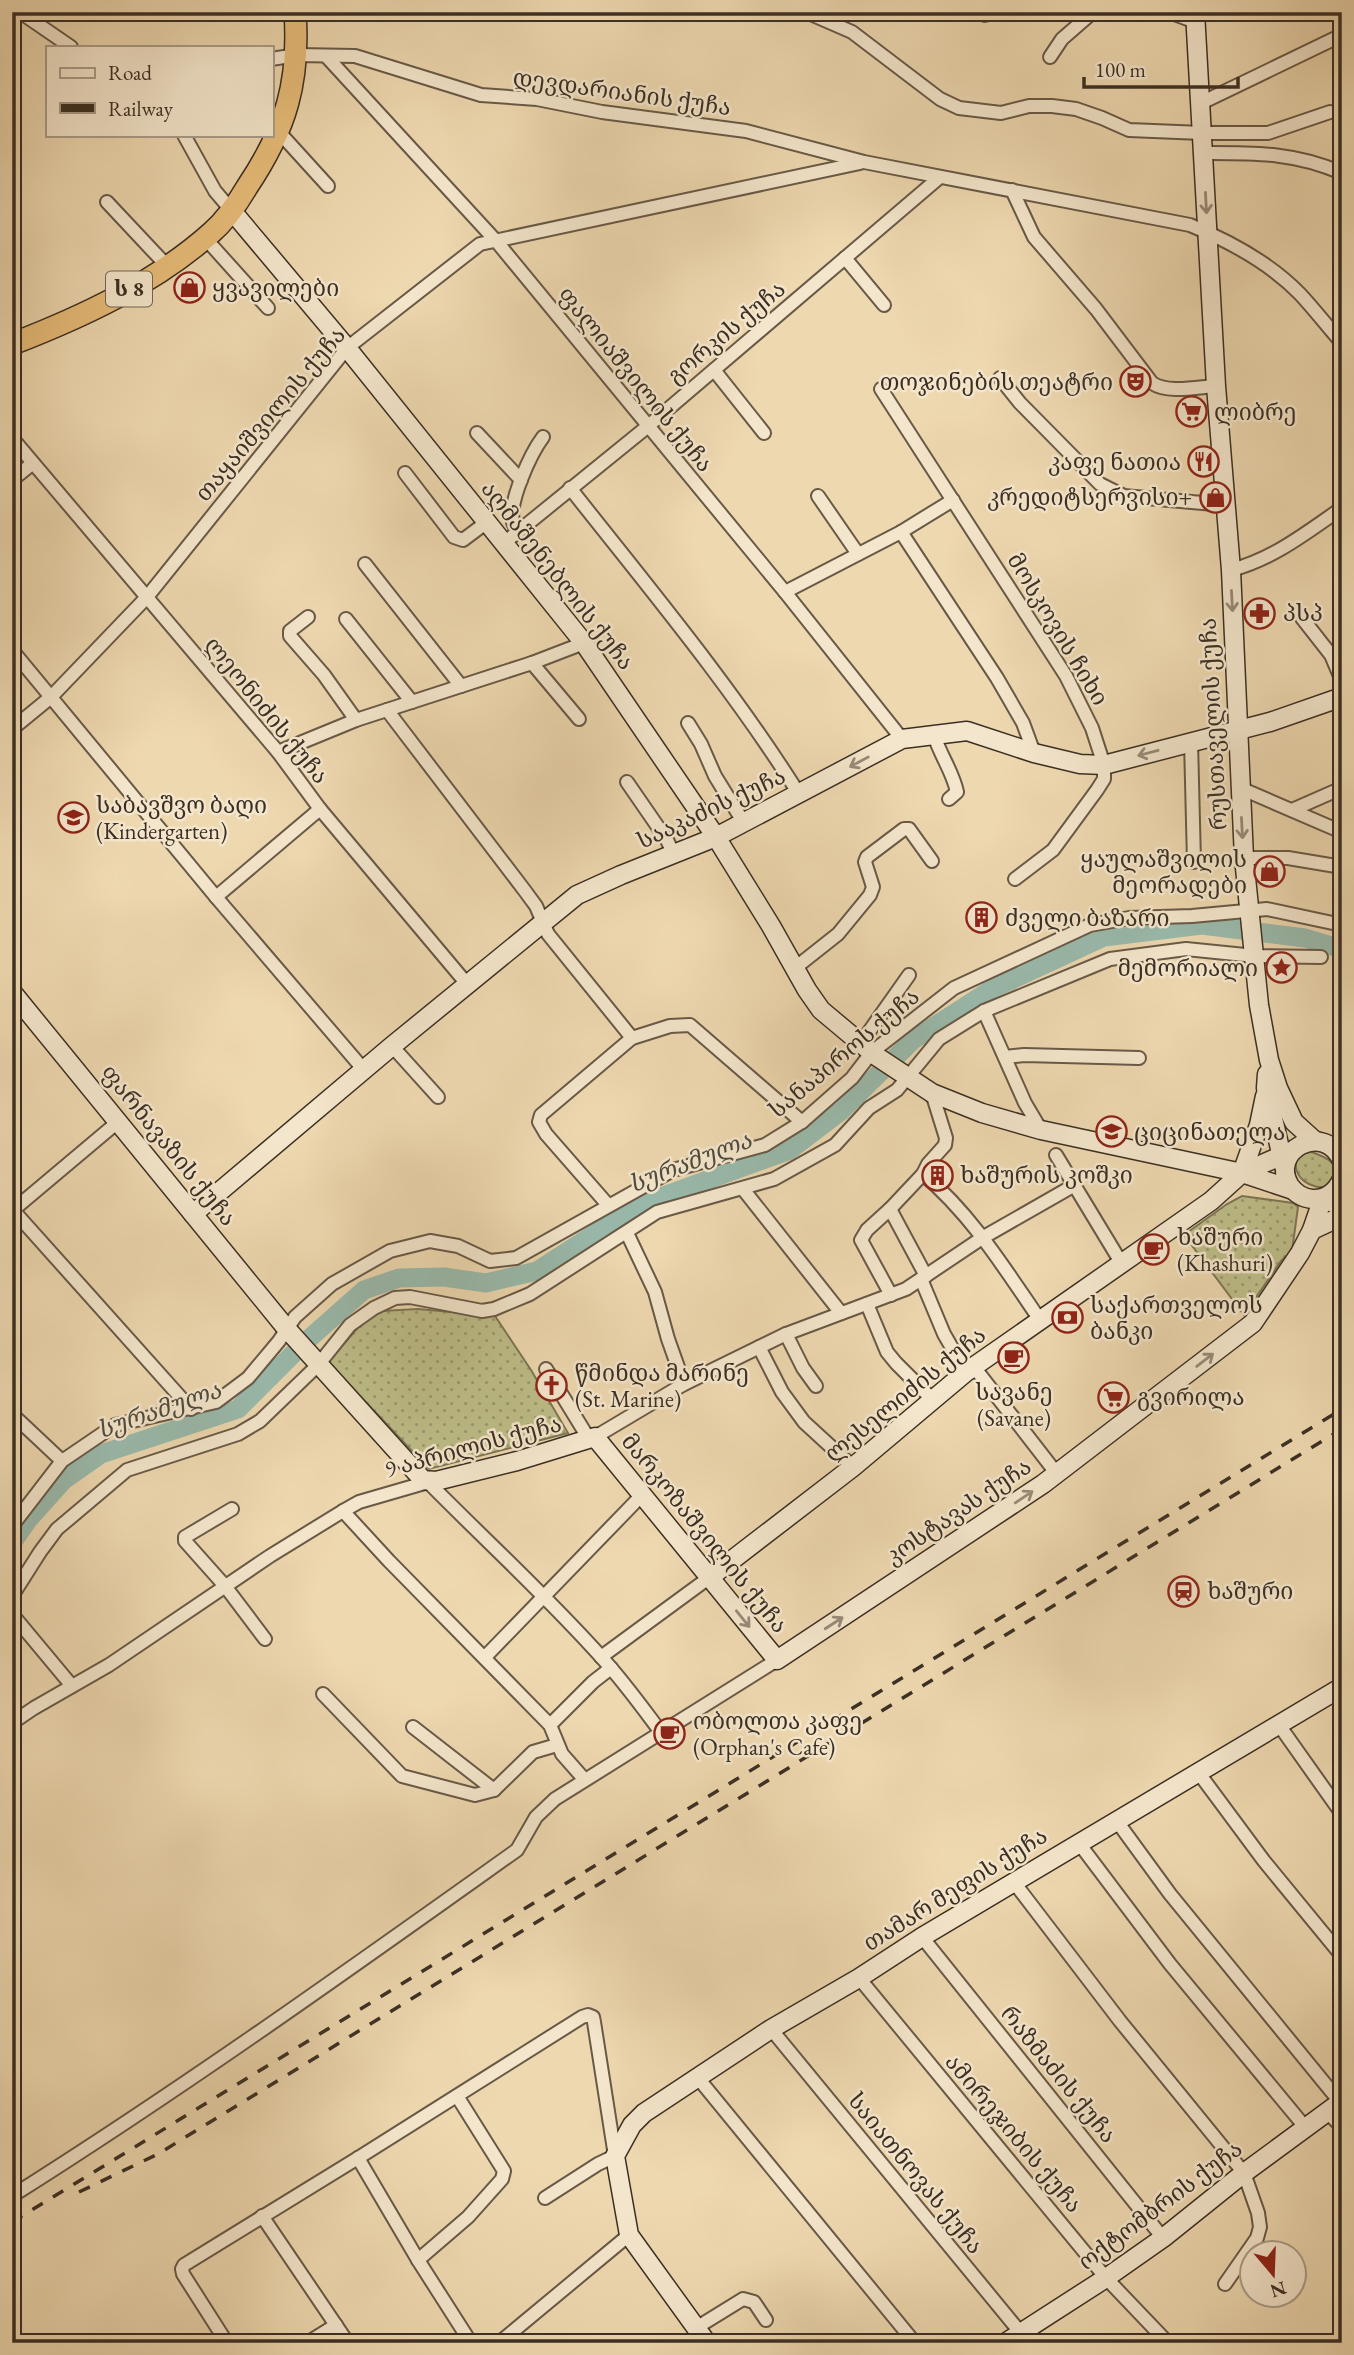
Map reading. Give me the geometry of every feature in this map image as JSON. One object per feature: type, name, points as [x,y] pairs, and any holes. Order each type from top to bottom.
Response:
[{"type":"highway","name":"ს 8","points":[[12,344],[118,296],[168,267],[205,238],[232,211],[255,176],[278,131],[291,97],[297,55],[295,12]]},
{"type":"street","points":[[20,12],[70,46]]},
{"type":"street","points":[[806,12],[852,32],[940,99],[959,108],[1001,113],[1029,106],[1052,106],[1076,109],[1129,130],[1202,133],[1268,133],[1330,112]]},
{"type":"street","points":[[982,12],[985,15],[994,12]]},
{"type":"street","points":[[1050,58],[1062,39],[1093,12]]},
{"type":"street","points":[[1169,12],[1195,17]]},
{"type":"street","name":"რუსთაველის ქუჩა","points":[[1195,17],[1216,386],[1231,570],[1244,858],[1259,1005],[1269,1060],[1288,1112],[1315,1141]]},
{"type":"street","points":[[1200,103],[1342,35]]},
{"type":"street","name":"დევდარიანის ქუჩა","points":[[273,59],[297,55],[355,56],[481,95],[537,99],[603,113],[746,131],[864,162],[940,177]]},
{"type":"street","name":"ფალიაშვილის ქუჩა","points":[[326,56],[497,242],[785,592],[902,739]]},
{"type":"street","points":[[278,131],[328,186]]},
{"type":"street","name":"აღმაშენებლის ქუჩა","points":[[185,136],[215,191],[347,348],[584,643],[716,837],[821,1010],[870,1051],[906,1075]]},
{"type":"street","points":[[1203,153],[1265,153],[1287,156],[1342,173]]},
{"type":"street","name":"თაყაიშვილის ქუჩა","points":[[12,729],[51,697],[147,597],[347,348],[481,244],[864,162]]},
{"type":"street","points":[[940,177],[1190,225],[1261,262],[1298,293],[1342,343]]},
{"type":"street","name":"გორკის ქუჩა","points":[[504,543],[714,370],[940,177]]},
{"type":"street","points":[[1012,190],[1034,237],[1096,309],[1152,383],[1158,387],[1170,388],[1216,386]]},
{"type":"street","points":[[107,202],[168,267]]},
{"type":"street","points":[[205,238],[268,308]]},
{"type":"street","points":[[845,258],[884,304]]},
{"type":"street","points":[[714,370],[764,433]]},
{"type":"street","points":[[1000,378],[1020,403],[1100,484],[1124,496],[1225,505]]},
{"type":"street","name":"მოსკოვის ჩიხი","points":[[881,389],[1066,676],[1092,728],[1104,765]]},
{"type":"street","points":[[477,433],[521,480]]},
{"type":"street","points":[[519,531],[512,521],[517,491],[534,449],[543,437]]},
{"type":"street","name":"ლეონიძის ქუჩა","points":[[12,438],[278,752],[320,809],[467,984]]},
{"type":"street","points":[[12,480],[33,463]]},
{"type":"street","points":[[405,473],[454,537],[463,540],[487,522]]},
{"type":"street","points":[[570,488],[725,684],[799,793]]},
{"type":"street","points":[[818,496],[858,554]]},
{"type":"street","points":[[785,592],[901,532],[953,500]]},
{"type":"street","points":[[1231,570],[1270,556],[1342,508]]},
{"type":"street","points":[[901,532],[997,678],[1023,723],[1034,753]]},
{"type":"street","points":[[365,564],[461,686]]},
{"type":"street","points":[[308,617],[290,631],[290,636],[356,720]]},
{"type":"street","points":[[1302,618],[1331,655],[1342,681]]},
{"type":"street","points":[[346,620],[412,702]]},
{"type":"street","points":[[278,752],[356,720],[532,663],[584,643]]},
{"type":"street","points":[[12,650],[216,897],[364,1070]]},
{"type":"street","points":[[532,663],[579,719]]},
{"type":"street","name":"სააკაძის ქუჩა","points":[[193,1214],[577,895],[716,837],[902,739],[967,731],[1034,753],[1080,764],[1104,765],[1238,730],[1342,696]]},
{"type":"street","points":[[387,710],[536,906],[548,934],[632,1038]]},
{"type":"street","points":[[688,723],[715,776],[744,823]]},
{"type":"street","points":[[934,735],[938,750],[956,783],[957,792],[949,799]]},
{"type":"street","points":[[1191,741],[1194,862]]},
{"type":"street","points":[[1015,879],[1053,850],[1104,779],[1104,765]]},
{"type":"street","points":[[627,782],[667,840],[674,855]]},
{"type":"street","points":[[1240,788],[1342,832]]},
{"type":"street","points":[[1292,810],[1342,788]]},
{"type":"street","points":[[216,897],[320,809]]},
{"type":"street","points":[[795,968],[838,934],[873,891],[865,862],[904,829],[909,829],[932,861]]},
{"type":"street","points":[[1244,858],[1288,858],[1342,867]]},
{"type":"street","name":"სანაპიროს ქუჩა","points":[[12,1526],[62,1461],[115,1425],[216,1402],[238,1388],[279,1341],[295,1317],[332,1284],[390,1251],[430,1241],[458,1247],[490,1261],[516,1258],[673,1170],[765,1145],[802,1122],[852,1078],[870,1051],[954,988],[1090,925],[1129,918],[1192,916],[1266,909],[1342,925]]},
{"type":"street","points":[[12,1596],[57,1529],[127,1470],[238,1434],[261,1422],[350,1325],[374,1308],[395,1298],[410,1297],[482,1311],[494,1309],[530,1294],[657,1212],[774,1179],[835,1145],[869,1108],[897,1090],[906,1075],[939,1039],[984,1011],[1110,959],[1186,949],[1321,957]]},
{"type":"street","points":[[870,1051],[909,975]]},
{"type":"street","name":"ფარნავაზის ქუჩა","points":[[12,992],[315,1361]]},
{"type":"street","points":[[984,1011],[1025,1103],[1041,1130]]},
{"type":"street","points":[[608,1205],[546,1134],[539,1122],[541,1115],[632,1038],[670,1026],[690,1025],[802,1122]]},
{"type":"street","points":[[392,1046],[438,1097]]},
{"type":"street","points":[[1005,1057],[1024,1055],[1139,1058]]},
{"type":"street","name":"რუსთაველის ქუჩა","points":[[1269,1060],[1266,1088],[1287,1158],[1288,1182],[1293,1190]]},
{"type":"street","points":[[906,1075],[932,1093],[982,1114],[1041,1130],[1242,1173],[1293,1190],[1305,1198],[1323,1198],[1342,1207]]},
{"type":"street","points":[[1242,1173],[1259,1125],[1266,1088]]},
{"type":"street","points":[[891,1295],[861,1240],[867,1230],[923,1174],[946,1142],[932,1093]]},
{"type":"street","points":[[119,1121],[13,1210],[191,1409]]},
{"type":"street","points":[[1242,1173],[1287,1158],[1302,1144],[1315,1141],[1324,1143],[1340,1154]]},
{"type":"street","points":[[1056,1155],[1122,1264]]},
{"type":"street","name":"ლესელიძის ქუჩა","points":[[601,1657],[633,1636],[853,1467],[970,1369],[1211,1201],[1242,1173]]},
{"type":"street","points":[[923,1174],[943,1191],[982,1238],[1040,1320]]},
{"type":"street","points":[[1323,1198],[1334,1192],[1342,1180]]},
{"type":"street","name":"9 აპრილის ქუჩა","points":[[12,1723],[109,1665],[225,1586],[359,1502],[517,1461],[592,1438],[684,1384],[786,1334],[891,1295],[923,1278],[982,1238],[1073,1186]]},
{"type":"street","points":[[743,1189],[841,1313]]},
{"type":"street","name":"კოსტავას ქუჩა","points":[[12,2196],[93,2145],[296,2007],[517,1850],[545,1807],[584,1779],[777,1660],[1057,1474],[1253,1323],[1300,1254],[1323,1198]]},
{"type":"street","points":[[890,1209],[923,1278],[944,1334],[1057,1474]]},
{"type":"street","points":[[1312,1230],[1342,1216]]},
{"type":"street","points":[[627,1233],[655,1292],[684,1384]]},
{"type":"street","points":[[867,1304],[887,1352],[932,1399]]},
{"type":"street","points":[[786,1334],[803,1368],[816,1386]]},
{"type":"street","points":[[759,1347],[782,1392],[804,1422],[853,1467]]},
{"type":"street","points":[[315,1361],[410,1468],[428,1482],[488,1544],[544,1595],[611,1668],[660,1731]]},
{"type":"street","points":[[546,1369],[592,1438]]},
{"type":"street","points":[[12,1413],[62,1461]]},
{"type":"street","name":"მარკოზაშვილის ქუჩა","points":[[592,1438],[777,1660]]},
{"type":"street","points":[[485,1657],[642,1495]]},
{"type":"street","points":[[232,1509],[185,1537],[186,1545],[225,1586],[265,1639]]},
{"type":"street","points":[[344,1511],[389,1562],[551,1725],[562,1755],[584,1779]]},
{"type":"street","points":[[12,1614],[72,1686]]},
{"type":"street","points":[[551,1725],[593,1682],[611,1668]]},
{"type":"street","name":"თამარ მეფის ქუჩა","points":[[615,2156],[638,2119],[771,2029],[859,1978],[1078,1842],[1342,1687]]},
{"type":"street","points":[[323,1694],[402,1776],[475,1795],[494,1790],[533,1752],[557,1745]]},
{"type":"street","points":[[1279,1725],[1342,1814]]},
{"type":"street","points":[[414,1727],[494,1790]]},
{"type":"street","points":[[1198,1773],[1264,1861],[1342,1956]]},
{"type":"street","points":[[1116,1820],[1170,1894],[1336,2105],[1342,2127]]},
{"type":"street","points":[[1078,1842],[1170,1964],[1305,2127]]},
{"type":"street","points":[[1013,1881],[1244,2174],[1258,2213],[1260,2227],[1257,2238],[1226,2284]]},
{"type":"street","name":"რაზმაძის ქუჩა","points":[[922,1937],[1163,2238]]},
{"type":"street","name":"ამირეჯიბის ქუჩა","points":[[859,1978],[1106,2278],[1168,2343]]},
{"type":"street","points":[[227,2343],[182,2269],[184,2265],[588,2015],[593,2017],[594,2022],[629,2235],[701,2336],[743,2299],[754,2302],[766,2320]]},
{"type":"street","name":"საიათნოვას ქუჩა","points":[[771,2029],[1018,2340]]},
{"type":"street","points":[[698,2078],[915,2343]]},
{"type":"street","points":[[418,2260],[468,2217],[502,2179],[504,2171],[457,2096]]},
{"type":"street","name":"ოქტომბრის ქუჩა","points":[[1018,2340],[1163,2238],[1336,2105]]},
{"type":"street","points":[[545,2198],[615,2156]]},
{"type":"street","points":[[358,2158],[471,2343]]},
{"type":"street","points":[[262,2216],[348,2343]]},
{"type":"street","points":[[499,2343],[629,2235]]},
{"type":"street","points":[[307,2343],[336,2325]]},
{"type":"green space","points":[[1312,1152],[1328,1159],[1336,1168],[1337,1173],[1328,1186],[1310,1184],[1297,1172],[1297,1159]]},
{"type":"green space","points":[[1242,1196],[1293,1203],[1298,1207],[1292,1251],[1281,1261],[1244,1315],[1184,1235]]},
{"type":"green space","points":[[418,1309],[495,1316],[568,1433],[429,1469],[328,1362],[361,1324],[381,1311]]},
{"type":"waterway","name":"სურამულა","points":[[12,1543],[28,1520],[64,1480],[101,1454],[238,1409],[303,1344],[364,1290],[399,1278],[444,1277],[486,1283],[537,1271],[639,1205],[790,1150],[841,1111],[913,1040],[992,989],[1104,937],[1202,925],[1305,938],[1342,949]]},
{"type":"railway","points":[[12,2222],[1342,1409]]},
{"type":"railway","points":[[79,2192],[158,2154],[1342,1429]]},
{"type":"place","name":"ყვავილები","points":[[189,288]]},
{"type":"place","name":"თოჯინების თეატრი","points":[[1136,382]]},
{"type":"place","name":"ლიბრე","points":[[1191,412]]},
{"type":"place","name":"კაფე ნათია","points":[[1204,462]]},
{"type":"place","name":"კრედიტსერვისი+","points":[[1215,497]]},
{"type":"place","name":"პსპ","points":[[1260,613]]},
{"type":"place","name":"საბავშვო ბაღი (Kindergarten)","points":[[73,818]]},
{"type":"place","name":"ყაულაშვილის მეორადები","points":[[1270,872]]},
{"type":"place","name":"ძველი ბაზარი","points":[[982,918]]},
{"type":"place","name":"მემორიალი","points":[[1281,968]]},
{"type":"place","name":"ციცინათელა","points":[[1111,1132]]},
{"type":"place","name":"ხაშურის კოშკი","points":[[937,1175]]},
{"type":"place","name":"ხაშური (Khashuri)","points":[[1154,1250]]},
{"type":"place","name":"საქართველოს ბანკი","points":[[1067,1318]]},
{"type":"place","name":"სავანე (Savane)","points":[[1014,1358]]},
{"type":"place","name":"წმინდა მარინე (St. Marine)","points":[[552,1386]]},
{"type":"place","name":"გვირილა","points":[[1114,1397]]},
{"type":"place","name":"ხაშური","points":[[1184,1591]]},
{"type":"place","name":"ობოლთა კაფე (Orphan's Cafe)","points":[[670,1734]]}]
